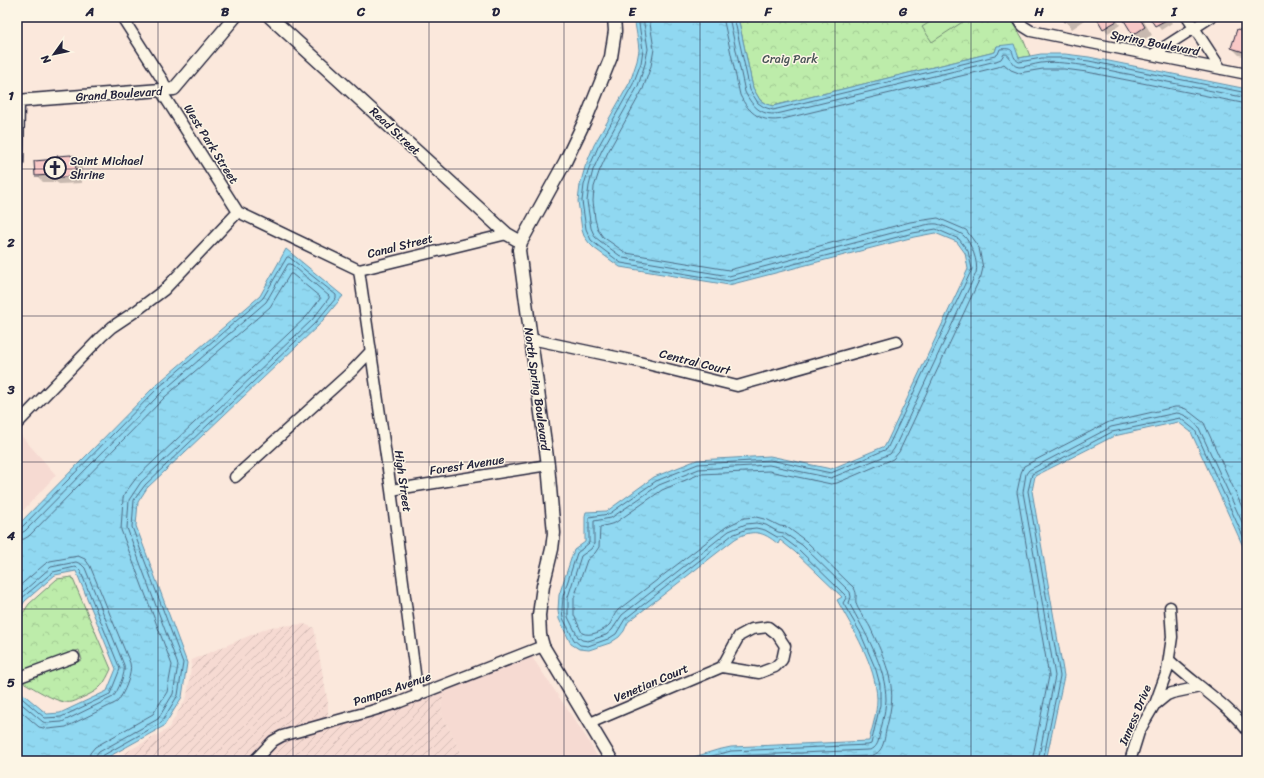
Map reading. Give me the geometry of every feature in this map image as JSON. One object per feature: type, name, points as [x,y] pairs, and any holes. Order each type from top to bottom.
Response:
[{"type":"street","name":"West Park Street","points":[[122,17],[163,81],[164,90],[238,212]]},
{"type":"street","name":"Grand Boulevard","points":[[17,100],[174,89],[235,17]]},
{"type":"street","name":"Read Street","points":[[270,17],[507,234],[521,242]]},
{"type":"street","name":"North Spring Boulevard","points":[[612,761],[543,646],[540,635],[539,615],[543,586],[552,549],[554,533],[548,465],[519,250],[521,242],[565,162],[588,114],[611,57],[615,31],[614,17]]},
{"type":"street","name":"Spring Boulevard","points":[[1017,17],[1023,26],[1031,31],[1247,74]]},
{"type":"street","points":[[1187,17],[1220,69]]},
{"type":"street","points":[[1152,55],[1211,17]]},
{"type":"street","points":[[17,100],[17,163]]},
{"type":"street","name":"Canal Street","points":[[238,212],[359,270],[507,234]]},
{"type":"street","points":[[17,424],[102,336],[166,287],[238,212]]},
{"type":"street","name":"High Street","points":[[359,270],[391,490],[418,696]]},
{"type":"street","name":"Central Court","points":[[531,339],[635,361],[737,386],[897,341]]},
{"type":"street","points":[[235,477],[352,371],[371,351]]},
{"type":"street","name":"Forest Avenue","points":[[391,490],[548,465]]},
{"type":"street","name":"Inness Drive","points":[[1130,761],[1139,732],[1156,704],[1167,671],[1172,637],[1170,607]]},
{"type":"street","points":[[768,627],[777,634],[785,646],[782,660],[775,667],[759,674],[722,668],[739,636],[752,629],[768,627]]},
{"type":"street","name":"Pampas Avenue","points":[[254,761],[274,741],[282,736],[418,696],[543,646]]},
{"type":"street","points":[[17,678],[74,657]]},
{"type":"street","points":[[1169,660],[1200,687],[1223,704],[1247,730]]},
{"type":"street","name":"Venetian Court","points":[[590,723],[722,668]]},
{"type":"street","points":[[1156,704],[1172,693],[1200,687]]},
{"type":"shaded area","points":[[17,431],[56,475],[17,517]]},
{"type":"shaded area","points":[[304,624],[314,628],[328,703],[328,717],[285,729],[284,728],[275,732],[275,734],[258,748],[246,761],[110,761],[168,729],[187,697],[192,660],[270,627]]},
{"type":"shaded area","points":[[532,657],[586,737],[600,761],[465,761],[441,713],[442,701],[447,690]]},
{"type":"shaded area","points":[[447,690],[442,701],[441,713],[465,761],[261,761],[284,741],[372,717],[424,700]]},
{"type":"green space","name":"Craig Park","points":[[738,17],[1010,17],[1023,39],[1030,56],[1019,58],[997,46],[995,52],[773,106],[760,100],[753,88]]},
{"type":"green space","points":[[938,17],[962,17],[964,21],[932,42],[922,27]]},
{"type":"green space","points":[[72,577],[111,669],[104,682],[95,691],[75,701],[67,702],[54,699],[23,682],[82,660],[79,650],[17,672],[21,616],[29,604],[57,579]]},
{"type":"water","points":[[634,17],[738,17],[753,88],[760,100],[773,106],[995,52],[997,46],[1014,44],[1019,58],[1041,54],[1065,54],[1089,57],[1247,89],[1247,555],[1191,432],[1178,422],[1114,436],[1035,476],[1032,491],[1064,676],[1046,761],[681,761],[731,747],[869,741],[876,710],[876,686],[873,673],[863,648],[837,600],[842,597],[795,552],[780,540],[778,544],[762,534],[752,533],[735,539],[628,622],[624,631],[619,637],[610,643],[589,650],[579,649],[571,644],[559,619],[559,595],[574,550],[585,542],[586,512],[607,511],[654,477],[697,460],[770,456],[831,469],[885,446],[968,269],[965,253],[957,242],[935,233],[914,237],[729,285],[620,267],[594,248],[584,236],[582,230],[578,201],[580,185],[585,167],[594,145],[630,82],[637,61],[639,50]]},
{"type":"water","points":[[286,249],[343,296],[318,326],[147,488],[138,502],[136,526],[187,663],[182,697],[164,726],[101,761],[17,761],[17,689],[47,714],[60,713],[107,691],[116,669],[76,571],[55,575],[25,601],[17,613],[17,526],[156,385],[260,296]]},
{"type":"building","points":[[1061,17],[1072,17],[1064,22]]},
{"type":"building","points":[[1096,17],[1114,17],[1117,21],[1103,29]]},
{"type":"building","points":[[1122,17],[1139,17],[1145,27],[1133,35]]},
{"type":"building","points":[[1149,17],[1167,17],[1168,19],[1155,26]]},
{"type":"building","points":[[1237,29],[1247,32],[1247,53],[1231,48]]},
{"type":"building","name":"Saint Michael Shrine","points":[[57,156],[75,156],[76,176],[51,178],[51,175],[35,176],[34,161],[57,159]]},
{"type":"place","name":"Saint Michael Shrine","points":[[55,168]]}]
